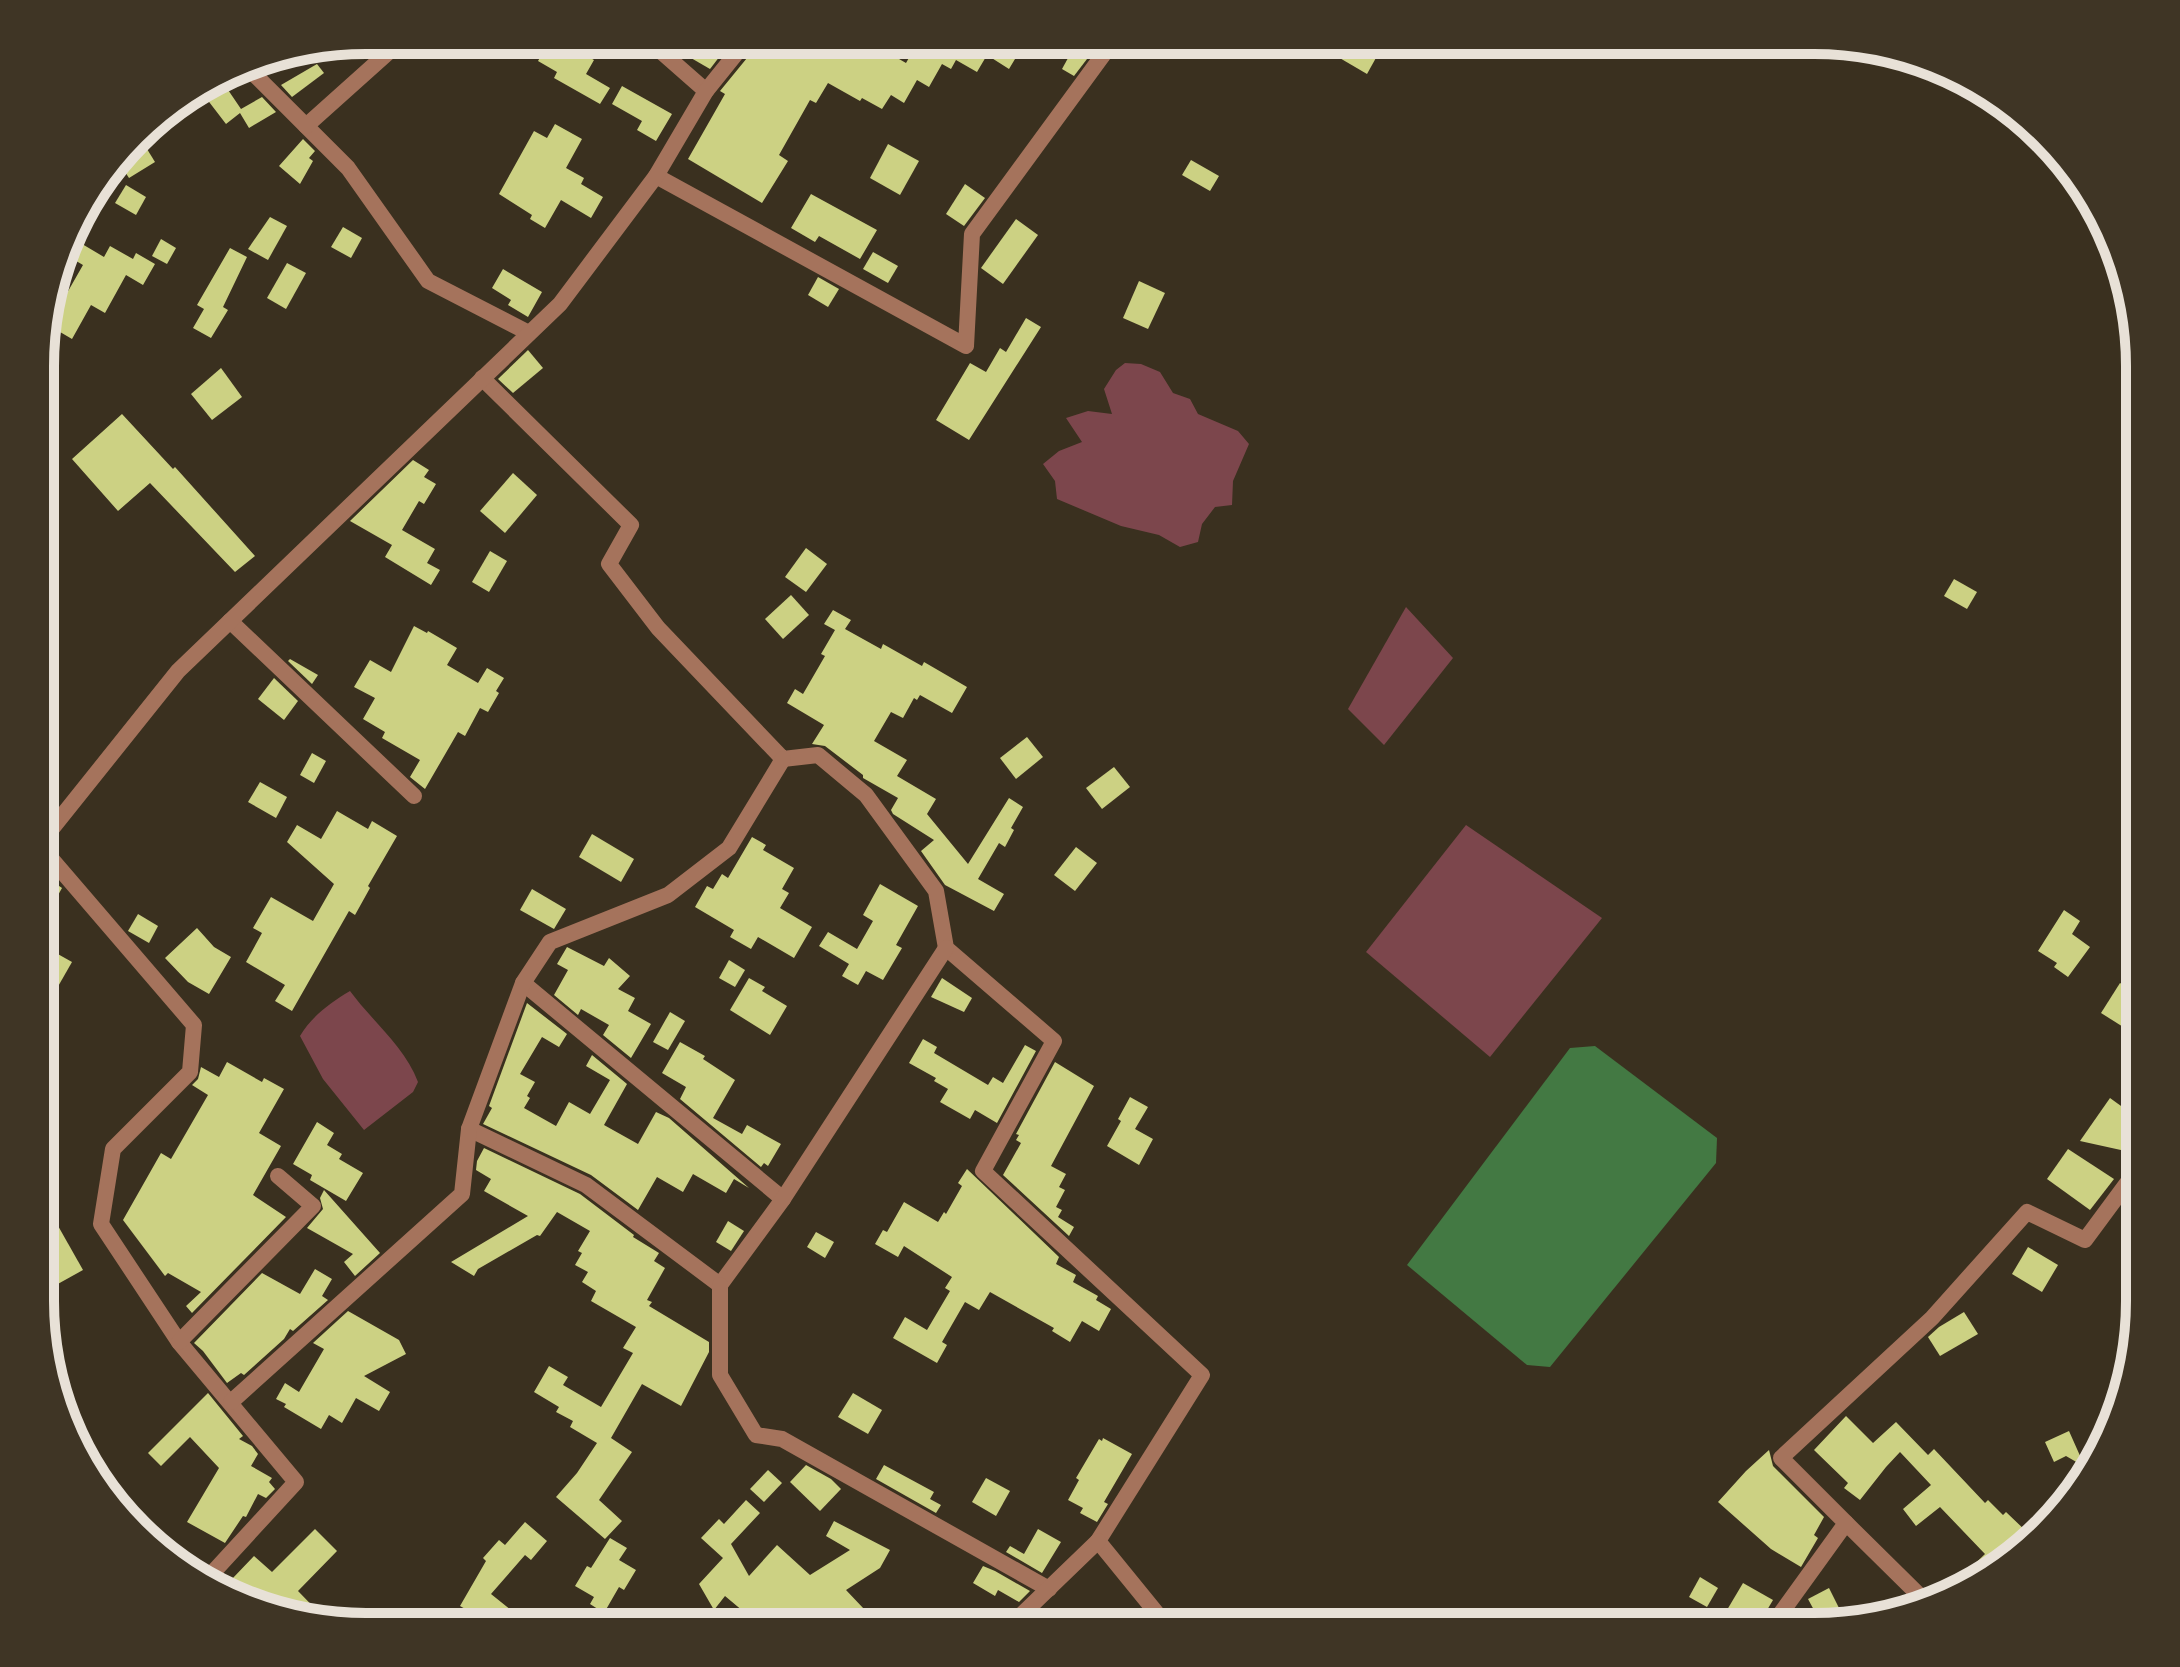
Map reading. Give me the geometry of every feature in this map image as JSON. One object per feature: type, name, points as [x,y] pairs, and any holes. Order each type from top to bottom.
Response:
[{"type":"street","points":[[306,126],[386,54]]},
{"type":"street","points":[[664,54],[706,91]]},
{"type":"street","points":[[54,826],[178,671],[560,304],[656,176],[706,91],[736,54]]},
{"type":"street","points":[[656,176],[966,346],[972,234],[1102,56],[1099,54]]},
{"type":"street","points":[[255,75],[348,168],[428,281],[529,333]]},
{"type":"street","points":[[482,378],[631,525],[609,564],[658,628],[783,759]]},
{"type":"street","points":[[230,621],[414,796]]},
{"type":"street","points":[[783,759],[818,755],[866,795],[936,891],[946,948],[1054,1041],[983,1171],[1202,1375],[1098,1541],[1024,1613]]},
{"type":"street","points":[[231,1402],[462,1194],[469,1129],[523,983],[550,942],[668,895],[729,848],[783,759]]},
{"type":"street","points":[[54,862],[194,1025],[190,1072],[113,1149],[101,1224],[179,1342],[296,1482],[213,1573]]},
{"type":"street","points":[[946,948],[783,1199],[720,1285],[720,1375],[756,1435],[782,1439],[1049,1589]]},
{"type":"street","points":[[523,983],[783,1199]]},
{"type":"street","points":[[469,1129],[586,1185],[720,1285]]},
{"type":"street","points":[[179,1342],[313,1206],[278,1176]]},
{"type":"street","points":[[1918,1594],[1781,1458],[1932,1318],[2027,1212],[2085,1240],[2126,1185]]},
{"type":"street","points":[[1781,1613],[1846,1523]]},
{"type":"street","points":[[1098,1541],[1157,1613]]},
{"type":"shaded area","points":[[1125,363],[1141,364],[1160,372],[1173,393],[1190,399],[1198,414],[1238,431],[1249,444],[1233,481],[1232,505],[1215,507],[1202,524],[1198,542],[1180,547],[1159,535],[1121,526],[1057,499],[1055,481],[1043,464],[1059,451],[1082,442],[1066,418],[1088,411],[1112,414],[1104,389],[1116,370]]},
{"type":"shaded area","points":[[1406,607],[1453,658],[1384,745],[1348,709]]},
{"type":"shaded area","points":[[1466,825],[1602,918],[1490,1057],[1366,952]]},
{"type":"shaded area","points":[[350,991],[397,1046],[418,1082],[413,1092],[364,1130],[323,1079],[300,1036],[322,1010]]},
{"type":"shaded area","points":[[1595,1046],[1717,1138],[1716,1163],[1550,1367],[1527,1365],[1407,1265],[1570,1048]]},
{"type":"building","points":[[542,54],[583,54],[594,60],[586,74],[610,88],[600,104],[554,78],[557,72],[538,61]]},
{"type":"building","points":[[693,54],[720,56],[710,69],[691,58]]},
{"type":"building","points":[[750,54],[890,54],[906,63],[911,54],[1018,54],[1009,69],[987,55],[977,72],[956,60],[951,69],[942,64],[929,87],[917,80],[904,103],[891,95],[882,109],[828,83],[816,103],[810,100],[779,155],[788,161],[762,203],[688,159],[725,94],[720,91]]},
{"type":"building","points":[[1070,54],[1080,54],[1087,59],[1074,76],[1062,69]]},
{"type":"building","points":[[1333,54],[1378,54],[1367,74]]},
{"type":"building","points":[[317,64],[324,73],[292,97],[281,85]]},
{"type":"building","points":[[622,86],[672,114],[656,141],[637,130],[642,121],[612,104]]},
{"type":"building","points":[[226,87],[241,109],[262,97],[276,112],[249,128],[240,113],[226,124],[206,98]]},
{"type":"building","points":[[555,124],[582,139],[566,168],[584,178],[581,184],[603,197],[591,218],[561,200],[545,228],[530,219],[532,215],[499,194],[534,131],[547,138]]},
{"type":"building","points":[[303,139],[315,151],[309,158],[313,161],[300,184],[279,166]]},
{"type":"building","points":[[888,144],[919,161],[900,195],[870,178]]},
{"type":"building","points":[[145,145],[155,162],[129,178],[123,169]]},
{"type":"building","points":[[1191,160],[1219,176],[1210,191],[1182,175]]},
{"type":"building","points":[[965,184],[985,198],[964,226],[946,214]]},
{"type":"building","points":[[126,185],[146,197],[136,215],[115,203]]},
{"type":"building","points":[[811,194],[877,230],[860,259],[819,236],[815,242],[791,228]]},
{"type":"building","points":[[270,217],[287,226],[268,260],[248,249]]},
{"type":"building","points":[[1016,219],[1038,235],[1003,284],[981,268]]},
{"type":"building","points":[[343,227],[362,238],[351,258],[331,247]]},
{"type":"building","points":[[161,239],[176,248],[167,264],[152,256]]},
{"type":"building","points":[[80,242],[104,257],[110,246],[133,259],[136,253],[155,264],[143,285],[126,275],[105,313],[91,305],[72,339],[57,330],[57,325],[61,299],[83,265],[73,259]]},
{"type":"building","points":[[230,248],[247,257],[223,307],[228,310],[211,338],[193,328],[204,309],[197,305]]},
{"type":"building","points":[[873,252],[898,266],[888,283],[863,269]]},
{"type":"building","points":[[287,263],[306,273],[286,309],[267,298]]},
{"type":"building","points":[[503,269],[542,292],[528,317],[508,305],[511,300],[492,288]]},
{"type":"building","points":[[818,277],[839,289],[828,307],[808,295]]},
{"type":"building","points":[[1139,281],[1165,293],[1148,329],[1123,318]]},
{"type":"building","points":[[1026,318],[1041,327],[969,440],[936,420],[970,363],[986,372],[1000,348],[1006,352]]},
{"type":"building","points":[[528,350],[543,368],[513,393],[498,379]]},
{"type":"building","points":[[221,368],[242,397],[212,420],[191,394]]},
{"type":"building","points":[[122,414],[173,469],[175,467],[255,556],[235,572],[150,483],[118,511],[72,459]]},
{"type":"building","points":[[413,460],[429,470],[424,477],[436,484],[424,504],[419,501],[402,530],[435,549],[427,563],[440,570],[431,585],[385,557],[392,545],[350,521]]},
{"type":"building","points":[[513,473],[537,495],[505,533],[480,511]]},
{"type":"building","points":[[806,548],[827,564],[806,592],[785,577]]},
{"type":"building","points":[[490,551],[507,561],[489,592],[472,582]]},
{"type":"building","points":[[1954,579],[1977,592],[1967,609],[1944,596]]},
{"type":"building","points":[[791,595],[809,615],[783,639],[765,619]]},
{"type":"building","points":[[833,610],[851,620],[845,629],[881,649],[883,644],[922,666],[924,662],[967,687],[952,713],[920,695],[917,700],[914,698],[903,718],[891,712],[874,741],[907,760],[897,776],[936,799],[927,814],[968,864],[1009,798],[1023,807],[1005,847],[999,843],[978,879],[1004,894],[994,911],[945,885],[921,851],[934,840],[893,814],[891,810],[898,798],[863,778],[825,746],[812,744],[824,725],[787,703],[795,689],[803,694],[825,656],[821,654],[835,630],[824,624]]},
{"type":"building","points":[[414,626],[457,648],[447,665],[478,683],[487,668],[504,678],[488,712],[480,708],[465,736],[458,732],[425,789],[410,777],[420,760],[382,738],[385,732],[363,719],[375,698],[354,687],[370,660],[391,672]]},
{"type":"building","points":[[290,659],[318,675],[312,684],[288,661]]},
{"type":"building","points":[[274,678],[298,701],[284,720],[258,699]]},
{"type":"building","points":[[1027,737],[1043,757],[1016,779],[1000,758]]},
{"type":"building","points":[[312,753],[326,761],[314,783],[300,775]]},
{"type":"building","points":[[1114,767],[1130,787],[1102,809],[1086,788]]},
{"type":"building","points":[[260,782],[287,797],[276,818],[248,802]]},
{"type":"building","points":[[337,811],[368,829],[372,821],[397,836],[355,915],[349,911],[292,1011],[275,1001],[285,985],[246,962],[262,933],[253,928],[271,897],[313,921],[334,884],[287,842],[297,825],[321,839]]},
{"type":"building","points":[[592,834],[634,859],[621,882],[579,857]]},
{"type":"building","points":[[752,837],[766,845],[763,850],[794,868],[782,889],[789,893],[780,908],[812,927],[794,958],[758,937],[751,949],[730,937],[734,930],[695,907],[707,886],[713,889],[722,874],[728,878]]},
{"type":"building","points":[[1076,847],[1097,863],[1075,891],[1054,875]]},
{"type":"building","points":[[54,882],[62,888],[54,902]]},
{"type":"building","points":[[880,884],[918,906],[896,945],[902,948],[883,980],[866,971],[858,985],[842,976],[849,964],[819,946],[828,932],[857,949],[873,921],[863,915]]},
{"type":"building","points":[[532,889],[566,909],[554,929],[520,910]]},
{"type":"building","points":[[2064,910],[2080,921],[2072,934],[2090,947],[2068,977],[2054,967],[2057,963],[2038,951]]},
{"type":"building","points":[[138,914],[158,926],[149,943],[128,931]]},
{"type":"building","points":[[197,928],[214,947],[231,957],[209,994],[188,982],[165,958]]},
{"type":"building","points":[[567,947],[604,966],[609,958],[630,976],[618,989],[635,998],[628,1011],[651,1024],[631,1058],[603,1035],[609,1025],[581,1009],[578,1015],[554,995],[568,970],[557,964]]},
{"type":"building","points":[[56,953],[72,962],[56,990],[54,989]]},
{"type":"building","points":[[729,960],[745,970],[735,987],[719,978]]},
{"type":"building","points":[[749,978],[765,987],[762,991],[787,1006],[770,1035],[730,1010]]},
{"type":"building","points":[[942,978],[972,998],[964,1012],[931,997]]},
{"type":"building","points":[[2120,983],[2126,987],[2126,1029],[2101,1013]]},
{"type":"building","points":[[527,1003],[567,1034],[559,1047],[542,1037],[520,1074],[535,1082],[524,1108],[556,1126],[569,1102],[590,1114],[610,1080],[586,1066],[592,1055],[627,1084],[604,1125],[638,1144],[656,1112],[669,1118],[749,1188],[734,1179],[726,1193],[693,1174],[683,1192],[657,1177],[638,1210],[591,1175],[483,1124],[492,1108],[489,1106]]},
{"type":"building","points":[[670,1012],[685,1021],[668,1050],[653,1042]]},
{"type":"building","points":[[923,1039],[937,1047],[934,1053],[988,1085],[993,1077],[1003,1083],[1025,1045],[1036,1051],[997,1123],[975,1110],[970,1119],[940,1102],[948,1089],[934,1081],[936,1078],[909,1063]]},
{"type":"building","points":[[680,1042],[705,1056],[703,1059],[735,1080],[713,1118],[742,1134],[747,1125],[781,1144],[768,1166],[764,1163],[761,1167],[680,1099],[686,1087],[662,1073]]},
{"type":"building","points":[[227,1062],[262,1082],[264,1078],[284,1089],[259,1133],[281,1146],[253,1195],[286,1217],[192,1313],[186,1306],[201,1292],[168,1273],[165,1276],[123,1220],[161,1153],[171,1159],[208,1095],[192,1085],[198,1079],[201,1067],[219,1077]]},
{"type":"building","points":[[1055,1062],[1094,1086],[1051,1166],[1066,1174],[1059,1187],[1065,1190],[1056,1207],[1062,1210],[1058,1217],[1074,1227],[1069,1236],[1003,1175],[1021,1143],[1016,1140],[1019,1135],[1016,1134]]},
{"type":"building","points":[[1130,1097],[1148,1107],[1135,1129],[1153,1139],[1139,1165],[1107,1146]]},
{"type":"building","points":[[2110,1098],[2126,1110],[2126,1151],[2080,1141]]},
{"type":"building","points":[[317,1122],[334,1133],[327,1145],[342,1154],[339,1159],[363,1173],[346,1201],[310,1180],[312,1175],[293,1164]]},
{"type":"building","points":[[484,1148],[580,1194],[633,1237],[659,1253],[654,1261],[665,1268],[647,1300],[652,1302],[649,1306],[709,1342],[709,1352],[681,1406],[642,1384],[611,1438],[632,1452],[599,1500],[622,1521],[605,1539],[556,1497],[597,1443],[570,1427],[573,1421],[556,1412],[559,1407],[534,1392],[549,1366],[568,1377],[563,1385],[601,1407],[633,1353],[623,1348],[636,1327],[591,1301],[596,1291],[582,1282],[588,1272],[575,1265],[582,1253],[578,1251],[590,1231],[557,1212],[540,1236],[478,1269],[474,1276],[451,1262],[528,1216],[484,1191],[491,1179],[476,1170]]},
{"type":"building","points":[[2068,1149],[2114,1179],[2090,1210],[2047,1179]]},
{"type":"building","points":[[967,1169],[1059,1257],[1056,1264],[1076,1275],[1073,1282],[1098,1296],[1096,1300],[1111,1309],[1099,1331],[1082,1321],[1070,1342],[1052,1331],[1054,1328],[990,1292],[979,1310],[965,1302],[942,1342],[947,1345],[937,1363],[893,1338],[905,1317],[927,1330],[950,1291],[945,1288],[952,1277],[904,1246],[898,1257],[875,1244],[883,1230],[887,1232],[904,1202],[938,1222],[962,1186],[958,1183]]},
{"type":"building","points":[[324,1190],[380,1253],[355,1276],[344,1262],[353,1254],[307,1228],[323,1209],[320,1198]]},
{"type":"building","points":[[54,1219],[83,1270],[56,1285],[54,1281]]},
{"type":"building","points":[[728,1221],[744,1231],[731,1251],[716,1242]]},
{"type":"building","points":[[816,1232],[834,1242],[825,1258],[807,1247]]},
{"type":"building","points":[[2028,1247],[2058,1265],[2042,1292],[2012,1274]]},
{"type":"building","points":[[315,1269],[332,1279],[322,1296],[328,1300],[293,1331],[290,1329],[284,1339],[244,1375],[241,1373],[227,1383],[194,1343],[262,1273],[300,1294]]},
{"type":"building","points":[[348,1311],[399,1340],[406,1354],[364,1376],[390,1392],[379,1411],[356,1398],[342,1423],[329,1415],[321,1429],[276,1399],[285,1383],[299,1392],[324,1349],[313,1343]]},
{"type":"building","points":[[1964,1312],[1978,1334],[1940,1356],[1928,1337]]},
{"type":"building","points":[[208,1393],[243,1436],[239,1439],[252,1446],[258,1454],[251,1466],[272,1478],[269,1482],[275,1489],[266,1498],[258,1494],[246,1517],[243,1516],[225,1543],[187,1522],[219,1468],[190,1437],[161,1466],[148,1453]]},
{"type":"building","points":[[853,1393],[882,1410],[868,1434],[838,1417]]},
{"type":"building","points":[[1846,1416],[1873,1443],[1896,1422],[1928,1455],[1934,1449],[1985,1503],[1988,1500],[2003,1515],[2006,1512],[2026,1531],[2004,1549],[1964,1575],[1985,1554],[1940,1507],[1916,1526],[1903,1509],[1931,1485],[1900,1452],[1860,1500],[1844,1488],[1848,1483],[1814,1450]]},
{"type":"building","points":[[2069,1431],[2082,1460],[2080,1464],[2066,1456],[2054,1462],[2045,1442]]},
{"type":"building","points":[[1103,1438],[1132,1454],[1104,1502],[1108,1504],[1097,1522],[1080,1513],[1083,1508],[1068,1500],[1079,1480],[1076,1478],[1099,1439],[1102,1441]]},
{"type":"building","points":[[1769,1450],[1773,1466],[1824,1517],[1814,1535],[1818,1538],[1801,1567],[1771,1549],[1718,1502]]},
{"type":"building","points":[[806,1465],[831,1479],[841,1489],[820,1511],[790,1482]]},
{"type":"building","points":[[884,1465],[934,1492],[930,1499],[941,1505],[936,1513],[876,1479]]},
{"type":"building","points":[[768,1470],[782,1483],[764,1502],[750,1489]]},
{"type":"building","points":[[986,1478],[1010,1491],[996,1516],[972,1502]]},
{"type":"building","points":[[746,1500],[760,1513],[731,1544],[749,1576],[777,1545],[810,1575],[850,1550],[826,1536],[834,1521],[890,1550],[880,1568],[846,1590],[864,1609],[860,1613],[745,1613],[725,1596],[714,1610],[699,1584],[723,1558],[701,1538],[719,1519],[724,1524]]},
{"type":"building","points":[[525,1522],[547,1541],[531,1560],[525,1555],[491,1594],[515,1613],[472,1613],[460,1606],[486,1561],[483,1558],[499,1540],[505,1545]]},
{"type":"building","points":[[315,1529],[337,1551],[298,1591],[315,1608],[246,1589],[232,1579],[254,1556],[272,1572]]},
{"type":"building","points":[[1038,1529],[1061,1542],[1042,1573],[1006,1552],[1010,1546],[1024,1554]]},
{"type":"building","points":[[610,1538],[627,1548],[619,1560],[636,1570],[624,1590],[619,1587],[604,1613],[590,1604],[594,1597],[575,1586]]},
{"type":"building","points":[[983,1566],[1030,1591],[1019,1602],[998,1590],[995,1596],[973,1583]]},
{"type":"building","points":[[1700,1577],[1718,1588],[1707,1607],[1689,1597]]},
{"type":"building","points":[[1743,1583],[1773,1600],[1765,1613],[1732,1613],[1727,1610]]},
{"type":"building","points":[[1829,1588],[1841,1611],[1816,1613],[1808,1599]]}]
